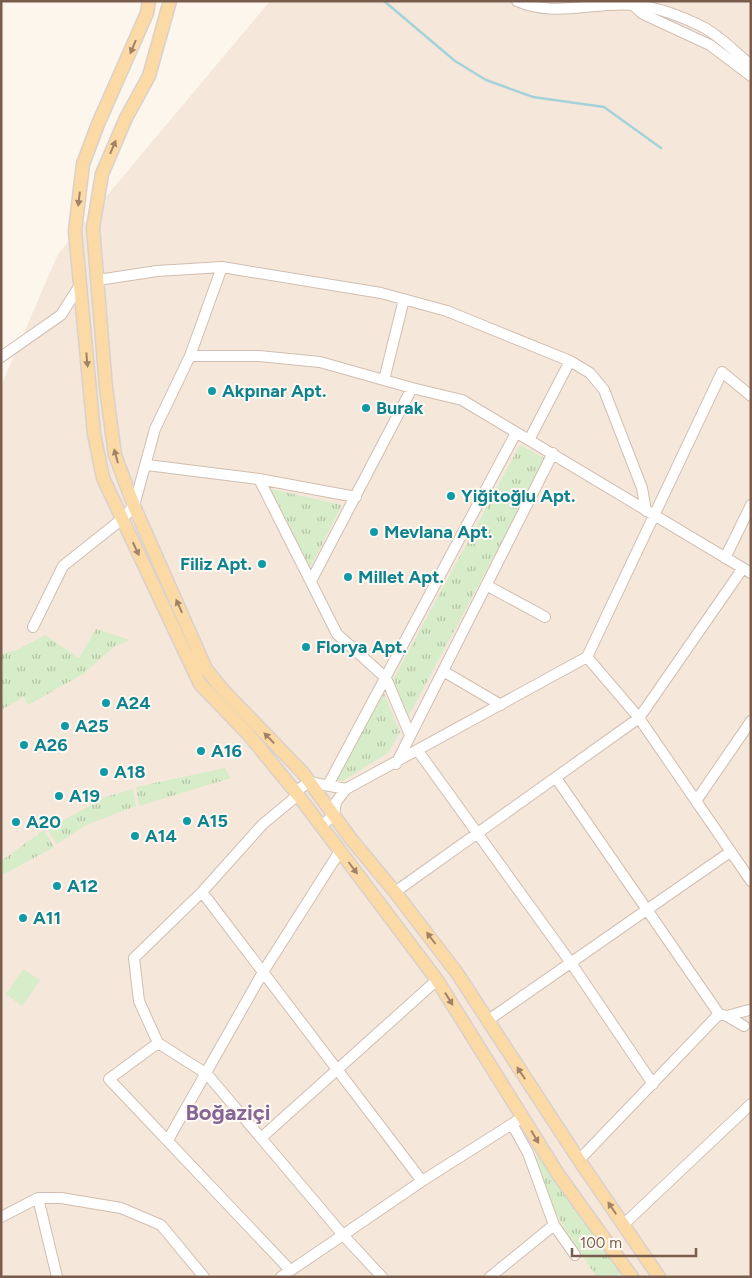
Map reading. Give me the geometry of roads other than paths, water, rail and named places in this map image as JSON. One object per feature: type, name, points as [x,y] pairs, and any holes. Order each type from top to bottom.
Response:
[{"type":"main road","points":[[150,1],[148,12],[98,124],[83,164],[75,231],[94,434],[103,478],[200,684],[248,734],[297,794],[437,980],[518,1121],[632,1277]]},
{"type":"main road","points":[[170,1],[149,76],[126,118],[102,174],[93,228],[106,388],[115,455],[134,506],[206,669],[223,690],[309,782],[457,973],[579,1160],[659,1277]]},
{"type":"street","points":[[518,1],[533,8],[573,9],[634,5],[676,16],[704,28],[751,65]]},
{"type":"street","points":[[552,1],[573,9]]},
{"type":"street","points":[[634,5],[642,14],[710,45],[751,76]]},
{"type":"street","points":[[98,280],[157,271],[222,267],[381,293],[447,311],[570,361],[590,373],[604,390],[650,513]]},
{"type":"street","points":[[33,627],[63,566],[122,519],[134,506],[147,465],[155,430],[190,356],[222,267]]},
{"type":"street","points":[[1,358],[61,315],[80,285]]},
{"type":"street","points":[[384,380],[404,299]]},
{"type":"street","points":[[190,356],[259,356],[320,362],[462,400],[747,571],[639,718],[395,892]]},
{"type":"street","points":[[529,440],[570,361]]},
{"type":"street","points":[[321,826],[334,815],[336,802],[346,789],[396,764],[587,657],[650,513],[722,372],[751,396]]},
{"type":"street","points":[[311,581],[412,388]]},
{"type":"street","points":[[328,785],[516,433]]},
{"type":"street","points":[[396,764],[553,453]]},
{"type":"street","points":[[147,465],[259,479],[356,497]]},
{"type":"street","points":[[259,479],[337,634],[386,678],[410,735]]},
{"type":"street","points":[[725,558],[751,505]]},
{"type":"street","points":[[486,585],[545,618]]},
{"type":"street","points":[[587,657],[639,718],[750,879]]},
{"type":"street","points":[[443,671],[501,705]]},
{"type":"street","points":[[696,801],[751,721]]},
{"type":"street","points":[[418,751],[571,963],[653,1084]]},
{"type":"street","points":[[556,778],[647,911],[723,1015],[747,1030]]},
{"type":"street","points":[[346,789],[309,782],[263,824],[202,892],[134,958],[139,1001],[158,1043],[207,1074],[343,1235],[382,1277]]},
{"type":"street","points":[[168,1140],[263,972],[340,851]]},
{"type":"street","points":[[487,1021],[730,852]]},
{"type":"street","points":[[202,892],[422,1181]]},
{"type":"street","points":[[261,1138],[437,980]]},
{"type":"street","points":[[579,1160],[723,1015],[750,1009]]},
{"type":"street","points":[[747,1030],[743,1018],[750,1009]]},
{"type":"street","points":[[158,1043],[109,1079],[290,1270]]},
{"type":"street","points":[[623,1225],[751,1104]]},
{"type":"street","points":[[280,1277],[422,1181],[518,1121],[554,1226],[575,1255]]},
{"type":"street","points":[[38,1198],[57,1277]]},
{"type":"street","points":[[1,1217],[38,1198],[61,1198],[121,1208],[161,1225],[204,1277]]},
{"type":"street","points":[[490,1277],[554,1226]]},
{"type":"waterway","points":[[384,1],[455,61],[486,80],[533,97],[604,107],[661,148]]},
{"type":"place","name":"Akpınar Apt.","points":[[212,391]]},
{"type":"place","name":"Burak","points":[[366,408]]},
{"type":"place","name":"Yiğitoğlu Apt.","points":[[451,496]]},
{"type":"place","name":"Mevlana Apt.","points":[[374,532]]},
{"type":"place","name":"Filiz Apt.","points":[[262,564]]},
{"type":"place","name":"Millet Apt.","points":[[348,577]]},
{"type":"place","name":"Florya Apt.","points":[[306,647]]},
{"type":"place","name":"A24","points":[[106,703]]},
{"type":"place","name":"A25","points":[[65,726]]},
{"type":"place","name":"A26","points":[[24,745]]},
{"type":"place","name":"A16","points":[[201,751]]},
{"type":"place","name":"A18","points":[[104,772]]},
{"type":"place","name":"A19","points":[[59,796]]},
{"type":"place","name":"A15","points":[[187,821]]},
{"type":"place","name":"A20","points":[[16,822]]},
{"type":"place","name":"A14","points":[[135,836]]},
{"type":"place","name":"A12","points":[[57,886]]},
{"type":"place","name":"A11","points":[[23,918]]},
{"type":"district","name":"Boğaziçi","points":[[228,1112]]}]
